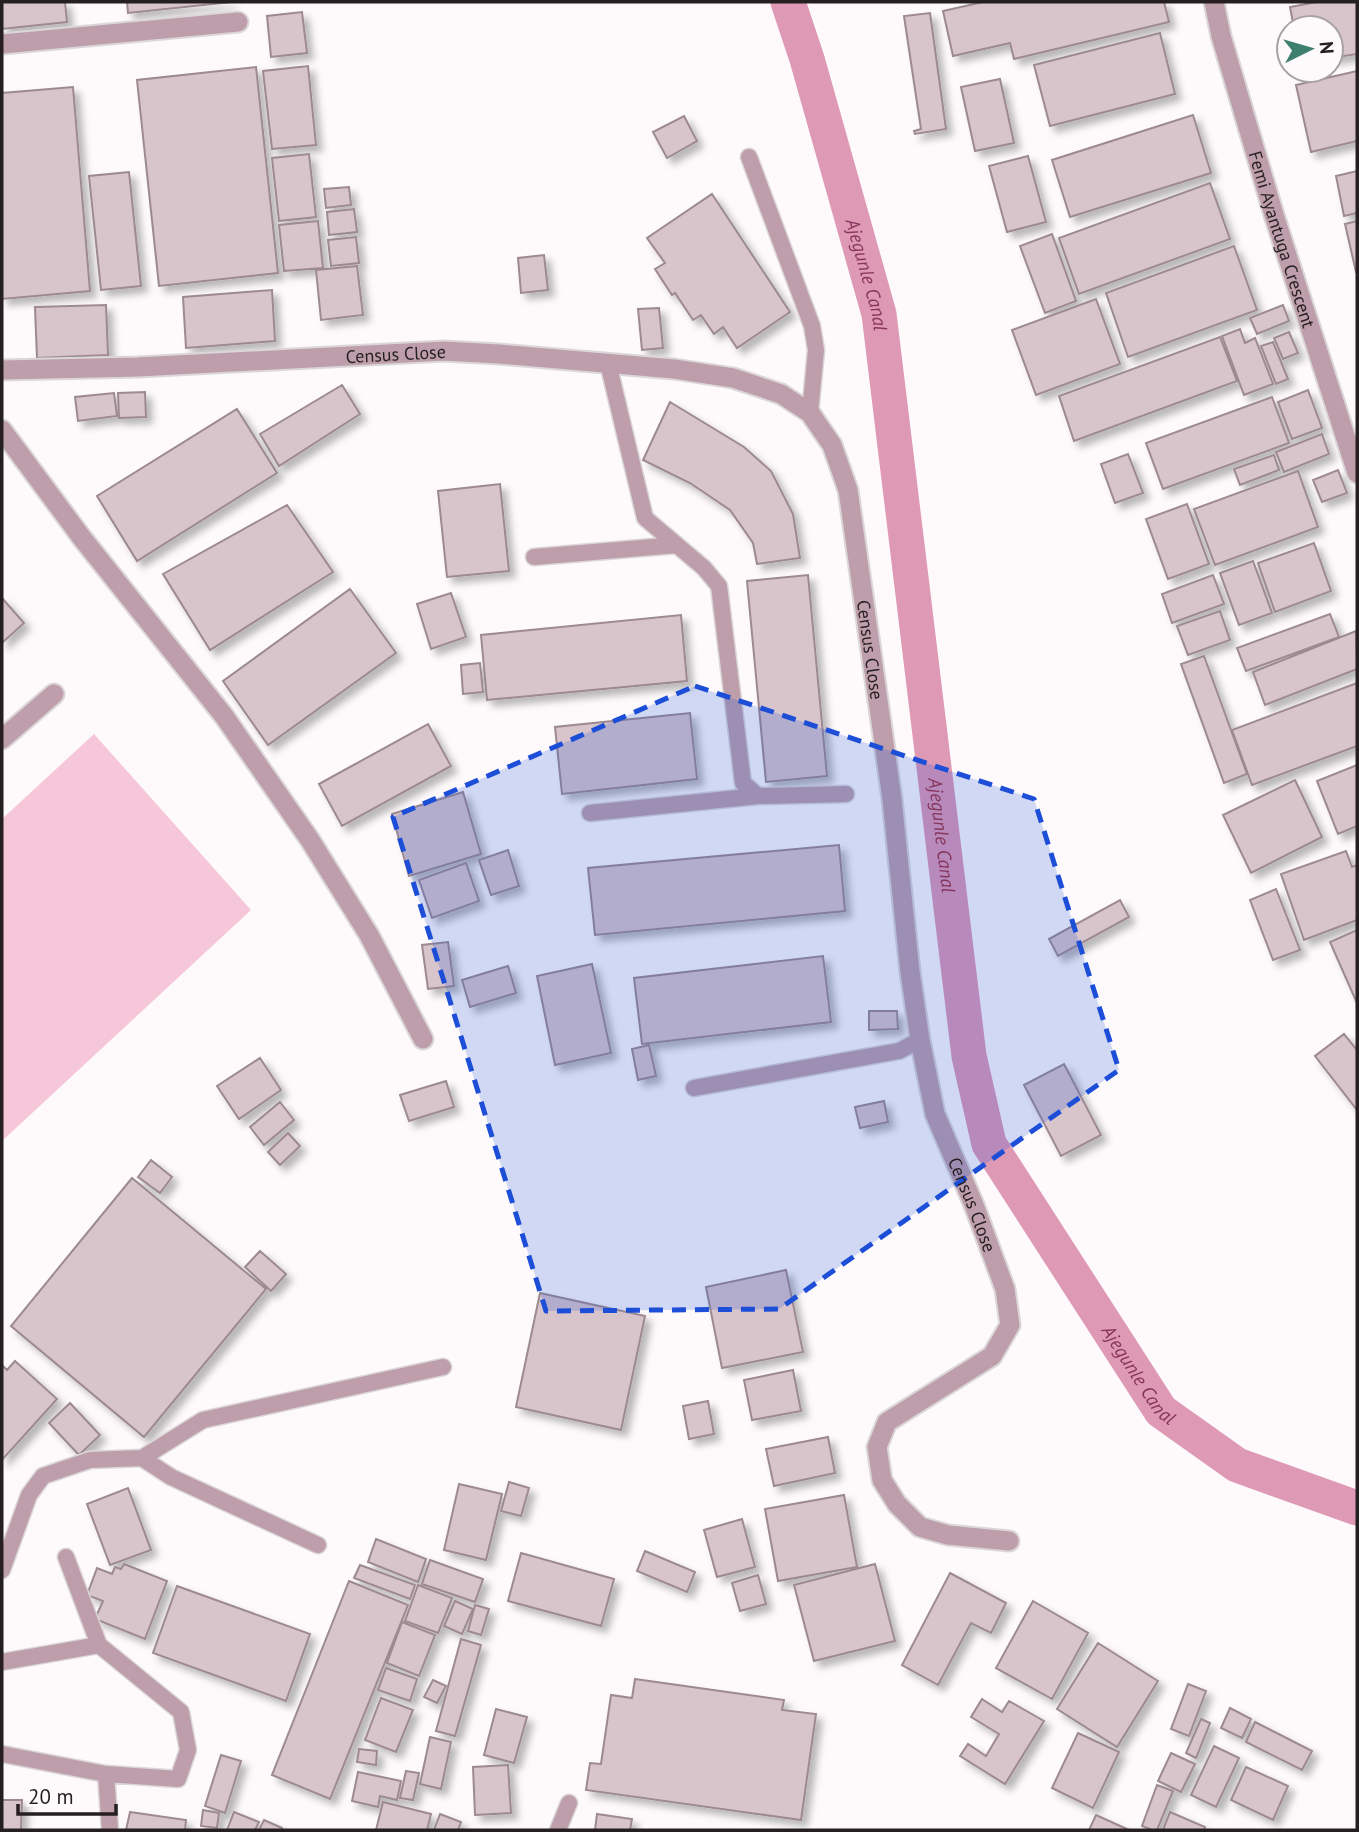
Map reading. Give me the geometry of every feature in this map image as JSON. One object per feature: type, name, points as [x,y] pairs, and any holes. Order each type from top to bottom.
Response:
[{"type":"street","name":"Femi Ayantuga Crescent","points":[[1214,2],[1221,36],[1274,215],[1357,473]]},
{"type":"street","points":[[2,44],[238,22]]},
{"type":"street","name":"Census Close","points":[[2,370],[138,367],[444,351],[608,363],[733,378],[781,394],[810,413],[832,445],[848,490],[891,799],[910,972],[935,1114],[974,1205],[1005,1289],[1010,1325],[992,1356],[887,1422],[877,1447],[882,1480],[897,1504],[920,1527],[948,1535],[1009,1541]]},
{"type":"street","points":[[2,430],[82,538],[224,716],[310,841],[369,935],[423,1039]]},
{"type":"street","points":[[2,739],[54,694]]},
{"type":"lane","points":[[748,156],[812,326],[816,350],[810,413]]},
{"type":"lane","points":[[608,363],[645,518],[704,568],[719,586],[739,765],[743,783],[758,796]]},
{"type":"lane","points":[[534,557],[677,545]]},
{"type":"lane","points":[[590,813],[758,796],[846,794]]},
{"type":"lane","points":[[694,1088],[900,1051],[920,1040]]},
{"type":"lane","points":[[2,1570],[29,1495],[43,1476],[90,1460],[142,1458],[203,1420],[443,1367]]},
{"type":"lane","points":[[142,1458],[171,1477],[318,1545]]},
{"type":"lane","points":[[2,1755],[106,1774],[178,1779],[188,1750],[181,1712],[99,1645],[65,1557]]},
{"type":"lane","points":[[2,1662],[99,1645]]},
{"type":"lane","points":[[106,1774],[110,1830]]},
{"type":"lane","points":[[558,1830],[569,1803]]},
{"type":"highlighted area","points":[[695,686],[1034,799],[1119,1070],[779,1309],[546,1311],[393,817]]},
{"type":"shaded area","points":[[94,734],[251,910],[2,1141],[2,819]]},
{"type":"building","points":[[2,2],[65,2],[67,22],[2,29]]},
{"type":"building","points":[[127,2],[232,2],[128,13]]},
{"type":"building","points":[[983,2],[1164,2],[1169,22],[1014,59],[1010,43],[953,56],[943,11]]},
{"type":"building","points":[[1317,2],[1357,2],[1357,54],[1345,56],[1345,14],[1291,14],[1290,7]]},
{"type":"building","points":[[302,12],[307,53],[271,57],[267,16]]},
{"type":"building","points":[[930,13],[946,129],[915,134],[914,131],[921,129],[904,16]]},
{"type":"building","points":[[1160,33],[1175,94],[1050,126],[1034,65]]},
{"type":"building","points":[[308,66],[316,145],[272,149],[263,71]]},
{"type":"building","points":[[256,67],[278,273],[159,286],[137,80]]},
{"type":"building","points":[[1357,71],[1357,141],[1311,152],[1296,85],[1345,84],[1345,74]]},
{"type":"building","points":[[1000,79],[1014,143],[975,151],[961,87]]},
{"type":"building","points":[[73,87],[90,291],[2,299],[2,93]]},
{"type":"building","points":[[1193,115],[1211,173],[1070,217],[1052,160]]},
{"type":"building","points":[[684,116],[697,141],[667,158],[653,132]]},
{"type":"building","points":[[309,154],[316,217],[279,221],[272,158]]},
{"type":"building","points":[[1028,156],[1046,222],[1007,232],[989,166]]},
{"type":"building","points":[[1357,171],[1357,213],[1344,216],[1336,176]]},
{"type":"building","points":[[129,172],[141,286],[101,290],[89,176]]},
{"type":"building","points":[[1210,183],[1230,239],[1079,294],[1059,238]]},
{"type":"building","points":[[349,187],[351,205],[326,208],[324,189]]},
{"type":"building","points":[[712,194],[790,312],[737,348],[723,327],[714,334],[701,315],[693,320],[675,293],[672,295],[655,269],[665,263],[647,238]]},
{"type":"building","points":[[354,209],[357,232],[329,235],[327,212]]},
{"type":"building","points":[[318,221],[323,268],[284,271],[279,225]]},
{"type":"building","points":[[1357,221],[1357,272],[1356,272],[1345,224]]},
{"type":"building","points":[[1052,234],[1076,301],[1045,313],[1020,246]]},
{"type":"building","points":[[356,237],[359,263],[331,266],[328,240]]},
{"type":"building","points":[[1234,246],[1257,310],[1128,357],[1106,293]]},
{"type":"building","points":[[544,255],[548,290],[521,293],[518,258]]},
{"type":"building","points":[[357,266],[363,315],[321,320],[316,270]]},
{"type":"building","points":[[272,290],[275,341],[186,348],[183,297]]},
{"type":"building","points":[[1096,299],[1120,364],[1036,395],[1012,330]]},
{"type":"building","points":[[106,305],[108,355],[37,358],[35,307]]},
{"type":"building","points":[[1283,305],[1289,321],[1257,334],[1250,318]]},
{"type":"building","points":[[659,308],[663,348],[642,350],[638,309]]},
{"type":"building","points":[[1240,329],[1245,343],[1255,338],[1273,384],[1244,395],[1222,336]]},
{"type":"building","points":[[1289,332],[1298,353],[1283,359],[1274,338]]},
{"type":"building","points":[[1220,337],[1237,381],[1074,441],[1059,396]]},
{"type":"building","points":[[1273,342],[1288,379],[1276,384],[1261,346]]},
{"type":"building","points":[[342,385],[360,414],[279,466],[260,434]]},
{"type":"building","points":[[1308,390],[1322,428],[1292,439],[1278,402]]},
{"type":"building","points":[[145,392],[146,417],[119,418],[118,393]]},
{"type":"building","points":[[114,393],[117,416],[78,421],[75,397]]},
{"type":"building","points":[[1272,397],[1289,443],[1163,489],[1146,443]]},
{"type":"building","points":[[670,402],[744,447],[771,471],[793,514],[800,558],[757,564],[753,543],[730,510],[690,483],[643,460]]},
{"type":"building","points":[[237,409],[277,473],[137,561],[97,496]]},
{"type":"building","points":[[1322,434],[1329,454],[1284,472],[1276,452]]},
{"type":"building","points":[[1128,454],[1143,493],[1115,503],[1101,464]]},
{"type":"building","points":[[1274,455],[1279,470],[1240,485],[1234,469]]},
{"type":"building","points":[[1338,470],[1347,493],[1322,502],[1313,480]]},
{"type":"building","points":[[1298,471],[1318,527],[1215,565],[1194,509]]},
{"type":"building","points":[[500,484],[509,571],[447,577],[438,491]]},
{"type":"building","points":[[1187,504],[1209,564],[1168,579],[1146,519]]},
{"type":"building","points":[[287,505],[333,572],[210,650],[163,574]]},
{"type":"building","points":[[1314,543],[1331,591],[1275,612],[1258,563]]},
{"type":"building","points":[[1253,561],[1272,613],[1239,625],[1220,573]]},
{"type":"building","points":[[808,575],[827,776],[766,782],[747,581]]},
{"type":"building","points":[[1213,575],[1224,604],[1172,623],[1162,594]]},
{"type":"building","points":[[350,589],[396,653],[268,745],[223,681]]},
{"type":"building","points":[[451,593],[466,637],[431,649],[417,604]]},
{"type":"building","points":[[2,598],[24,623],[2,643]]},
{"type":"building","points":[[1220,611],[1230,640],[1188,655],[1177,626]]},
{"type":"building","points":[[1330,614],[1339,637],[1246,671],[1237,648]]},
{"type":"building","points":[[681,615],[687,681],[487,700],[481,635]]},
{"type":"building","points":[[1356,631],[1357,669],[1265,705],[1253,672]]},
{"type":"building","points":[[1204,656],[1247,774],[1224,783],[1181,664]]},
{"type":"building","points":[[480,663],[483,692],[463,694],[461,665]]},
{"type":"building","points":[[1357,683],[1357,746],[1252,785],[1232,730]]},
{"type":"building","points":[[690,713],[697,779],[562,794],[555,727]]},
{"type":"building","points":[[428,724],[451,766],[342,826],[319,784]]},
{"type":"building","points":[[1357,765],[1357,826],[1338,834],[1317,781]]},
{"type":"building","points":[[1295,780],[1322,837],[1251,873],[1223,815]]},
{"type":"building","points":[[463,792],[481,854],[409,876],[392,814]]},
{"type":"building","points":[[839,845],[845,911],[595,935],[588,868]]},
{"type":"building","points":[[508,850],[519,886],[491,895],[479,860]]},
{"type":"building","points":[[1346,851],[1352,867],[1357,865],[1357,920],[1304,940],[1281,874]]},
{"type":"building","points":[[466,863],[479,901],[432,918],[419,880]]},
{"type":"building","points":[[1276,889],[1300,950],[1273,960],[1250,900]]},
{"type":"building","points":[[1120,900],[1129,917],[1058,956],[1049,939]]},
{"type":"building","points":[[1357,930],[1357,1000],[1356,1001],[1330,942]]},
{"type":"building","points":[[448,942],[454,986],[428,989],[422,945]]},
{"type":"building","points":[[823,956],[831,1022],[642,1044],[634,978]]},
{"type":"building","points":[[592,964],[611,1053],[555,1065],[537,976]]},
{"type":"building","points":[[508,966],[516,993],[470,1007],[462,980]]},
{"type":"building","points":[[869,1011],[897,1011],[898,1029],[869,1030]]},
{"type":"building","points":[[1344,1034],[1357,1050],[1357,1110],[1315,1056]]},
{"type":"building","points":[[649,1045],[656,1076],[638,1080],[632,1049]]},
{"type":"building","points":[[260,1058],[281,1090],[239,1119],[217,1086]]},
{"type":"building","points":[[1064,1064],[1101,1135],[1061,1156],[1024,1085]]},
{"type":"building","points":[[446,1081],[454,1107],[409,1121],[400,1095]]},
{"type":"building","points":[[884,1101],[888,1122],[860,1128],[855,1107]]},
{"type":"building","points":[[280,1102],[294,1120],[264,1145],[250,1127]]},
{"type":"building","points":[[288,1133],[300,1146],[280,1165],[268,1152]]},
{"type":"building","points":[[151,1160],[172,1177],[160,1193],[138,1177]]},
{"type":"building","points":[[132,1178],[266,1289],[144,1437],[11,1326]]},
{"type":"building","points":[[260,1251],[286,1274],[271,1291],[245,1267]]},
{"type":"building","points":[[786,1270],[803,1352],[722,1368],[706,1287]]},
{"type":"building","points":[[540,1293],[645,1316],[621,1430],[516,1407]]},
{"type":"building","points":[[15,1361],[57,1399],[2,1460],[2,1365],[7,1370]]},
{"type":"building","points":[[793,1370],[801,1411],[752,1420],[744,1380]]},
{"type":"building","points":[[708,1401],[714,1434],[689,1439],[683,1406]]},
{"type":"building","points":[[70,1403],[100,1435],[79,1455],[49,1423]]},
{"type":"building","points":[[828,1437],[835,1473],[774,1486],[766,1449]]},
{"type":"building","points":[[509,1482],[529,1488],[521,1516],[501,1511]]},
{"type":"building","points":[[459,1484],[502,1494],[486,1560],[444,1550]]},
{"type":"building","points":[[128,1488],[151,1550],[110,1565],[87,1504]]},
{"type":"building","points":[[844,1495],[857,1567],[778,1581],[765,1509]]},
{"type":"building","points":[[742,1519],[755,1567],[717,1577],[704,1530]]},
{"type":"building","points":[[376,1539],[426,1559],[418,1582],[368,1562]]},
{"type":"building","points":[[645,1551],[695,1572],[687,1592],[637,1571]]},
{"type":"building","points":[[521,1553],[614,1579],[601,1626],[508,1601]]},
{"type":"building","points":[[430,1560],[483,1579],[475,1602],[422,1584]]},
{"type":"building","points":[[124,1564],[167,1581],[145,1639],[95,1619],[103,1601],[87,1595],[97,1568],[112,1574],[115,1567],[121,1569]]},
{"type":"building","points":[[875,1564],[895,1641],[814,1661],[794,1585]]},
{"type":"building","points":[[360,1565],[415,1585],[410,1599],[354,1578]]},
{"type":"building","points":[[950,1573],[1006,1603],[991,1633],[971,1623],[938,1685],[902,1665]]},
{"type":"building","points":[[758,1575],[766,1604],[740,1611],[732,1583]]},
{"type":"building","points":[[349,1581],[408,1605],[330,1799],[272,1775]]},
{"type":"building","points":[[418,1585],[452,1598],[438,1633],[405,1621]]},
{"type":"building","points":[[177,1586],[310,1634],[286,1701],[153,1653]]},
{"type":"building","points":[[455,1601],[473,1609],[462,1634],[444,1626]]},
{"type":"building","points":[[1033,1601],[1088,1633],[1052,1699],[996,1668]]},
{"type":"building","points":[[475,1605],[489,1609],[481,1635],[468,1631]]},
{"type":"building","points":[[402,1622],[435,1635],[419,1676],[387,1663]]},
{"type":"building","points":[[461,1639],[481,1645],[455,1736],[436,1731]]},
{"type":"building","points":[[1098,1643],[1158,1681],[1117,1747],[1057,1709]]},
{"type":"building","points":[[386,1668],[417,1679],[410,1701],[378,1690]]},
{"type":"building","points":[[635,1679],[784,1700],[782,1710],[816,1714],[801,1820],[586,1790],[590,1763],[601,1764],[611,1695],[632,1698]]},
{"type":"building","points":[[433,1680],[446,1686],[437,1703],[424,1697]]},
{"type":"building","points":[[1188,1684],[1206,1691],[1189,1736],[1171,1729]]},
{"type":"building","points":[[381,1698],[413,1710],[396,1752],[365,1740]]},
{"type":"building","points":[[982,1699],[1002,1712],[1009,1701],[1044,1721],[1005,1784],[960,1756],[968,1744],[986,1756],[999,1734],[971,1717]]},
{"type":"building","points":[[1230,1708],[1251,1719],[1242,1738],[1221,1728]]},
{"type":"building","points":[[496,1709],[527,1717],[514,1763],[484,1755]]},
{"type":"building","points":[[1201,1719],[1210,1723],[1196,1758],[1186,1753]]},
{"type":"building","points":[[1255,1722],[1312,1751],[1302,1770],[1246,1742]]},
{"type":"building","points":[[1078,1733],[1119,1752],[1093,1808],[1052,1788]]},
{"type":"building","points":[[430,1737],[451,1742],[441,1789],[420,1784]]},
{"type":"building","points":[[1214,1746],[1239,1758],[1216,1807],[1191,1795]]},
{"type":"building","points":[[359,1749],[377,1751],[376,1765],[357,1762]]},
{"type":"building","points":[[1171,1753],[1195,1764],[1181,1792],[1158,1781]]},
{"type":"building","points":[[221,1755],[241,1761],[225,1813],[205,1806]]},
{"type":"building","points":[[508,1765],[511,1813],[475,1815],[473,1767]]},
{"type":"building","points":[[1246,1767],[1288,1786],[1273,1820],[1231,1800]]},
{"type":"building","points":[[406,1771],[419,1773],[413,1800],[400,1798]]},
{"type":"building","points":[[358,1772],[401,1781],[397,1800],[380,1796],[378,1807],[352,1801]]},
{"type":"building","points":[[1157,1785],[1173,1791],[1157,1830],[1152,1830],[1142,1826]]},
{"type":"building","points":[[2,1800],[22,1800],[21,1830],[2,1830]]},
{"type":"building","points":[[383,1802],[431,1814],[427,1830],[376,1830]]},
{"type":"building","points":[[203,1810],[219,1813],[217,1828],[201,1826]]},
{"type":"building","points":[[130,1812],[186,1820],[185,1830],[126,1830]]},
{"type":"building","points":[[234,1812],[259,1822],[255,1830],[227,1830]]},
{"type":"building","points":[[1170,1812],[1205,1827],[1204,1830],[1163,1830]]},
{"type":"building","points":[[440,1814],[461,1822],[458,1830],[434,1830]]},
{"type":"building","points":[[597,1814],[632,1819],[630,1830],[595,1830]]},
{"type":"building","points":[[1096,1815],[1129,1830],[1089,1830]]},
{"type":"building","points":[[264,1820],[282,1828],[282,1830],[259,1830]]},
{"type":"waterway","name":"Ajegunle Canal","points":[[788,2],[807,59],[879,314],[969,1056],[989,1144],[1161,1411],[1237,1465],[1357,1508]]}]
